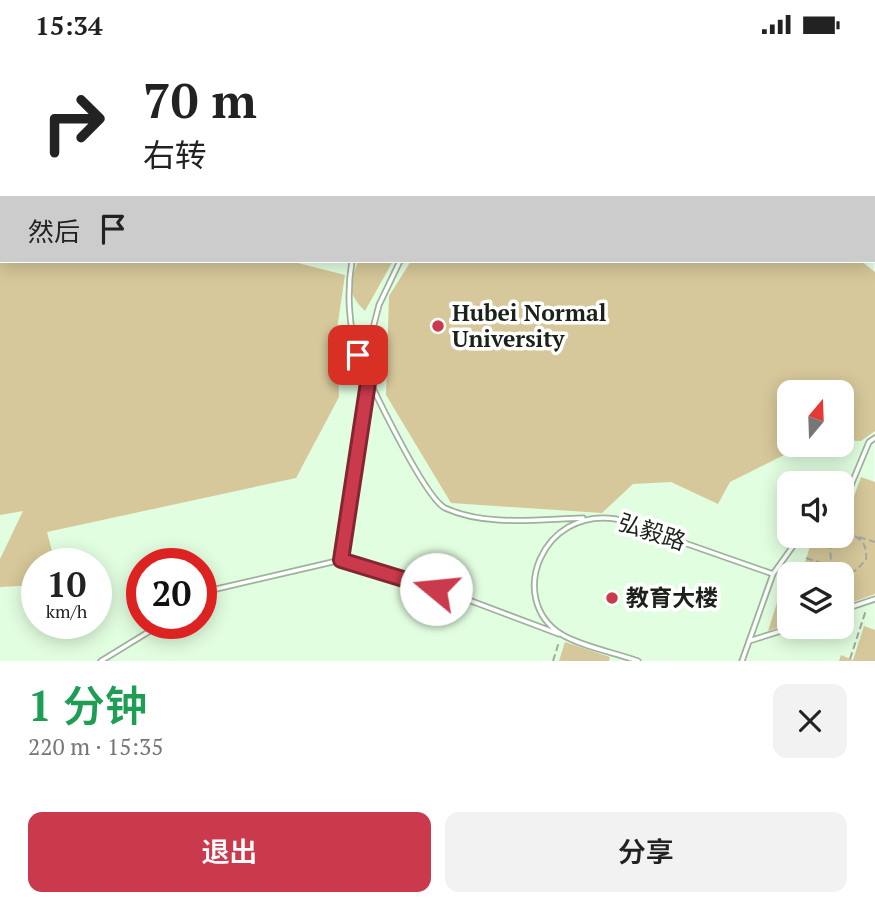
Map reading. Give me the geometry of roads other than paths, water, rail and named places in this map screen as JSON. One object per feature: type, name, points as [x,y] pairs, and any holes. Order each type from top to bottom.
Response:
[{"type":"lane","points":[[352,263],[349,309],[358,355],[378,399],[429,491],[444,507],[483,518],[592,517]]},
{"type":"lane","points":[[341,560],[369,376],[371,336],[379,305],[399,263]]},
{"type":"lane","points":[[854,478],[869,442],[875,438]]},
{"type":"lane","name":"弘毅路","points":[[562,635],[547,619],[539,602],[536,588],[537,567],[545,548],[555,535],[577,521],[592,517],[616,519],[774,574]]},
{"type":"lane","points":[[742,661],[774,574],[792,548]]},
{"type":"lane","points":[[217,589],[341,560],[458,596],[638,661]]},
{"type":"lane","points":[[854,606],[875,599]]},
{"type":"lane","points":[[749,641],[777,632]]},
{"type":"lane","points":[[101,661],[137,639]]},
{"type":"place","name":"Hubei Normal University","points":[[438,326]]},
{"type":"place","name":"教育大楼","points":[[612,598]]}]
